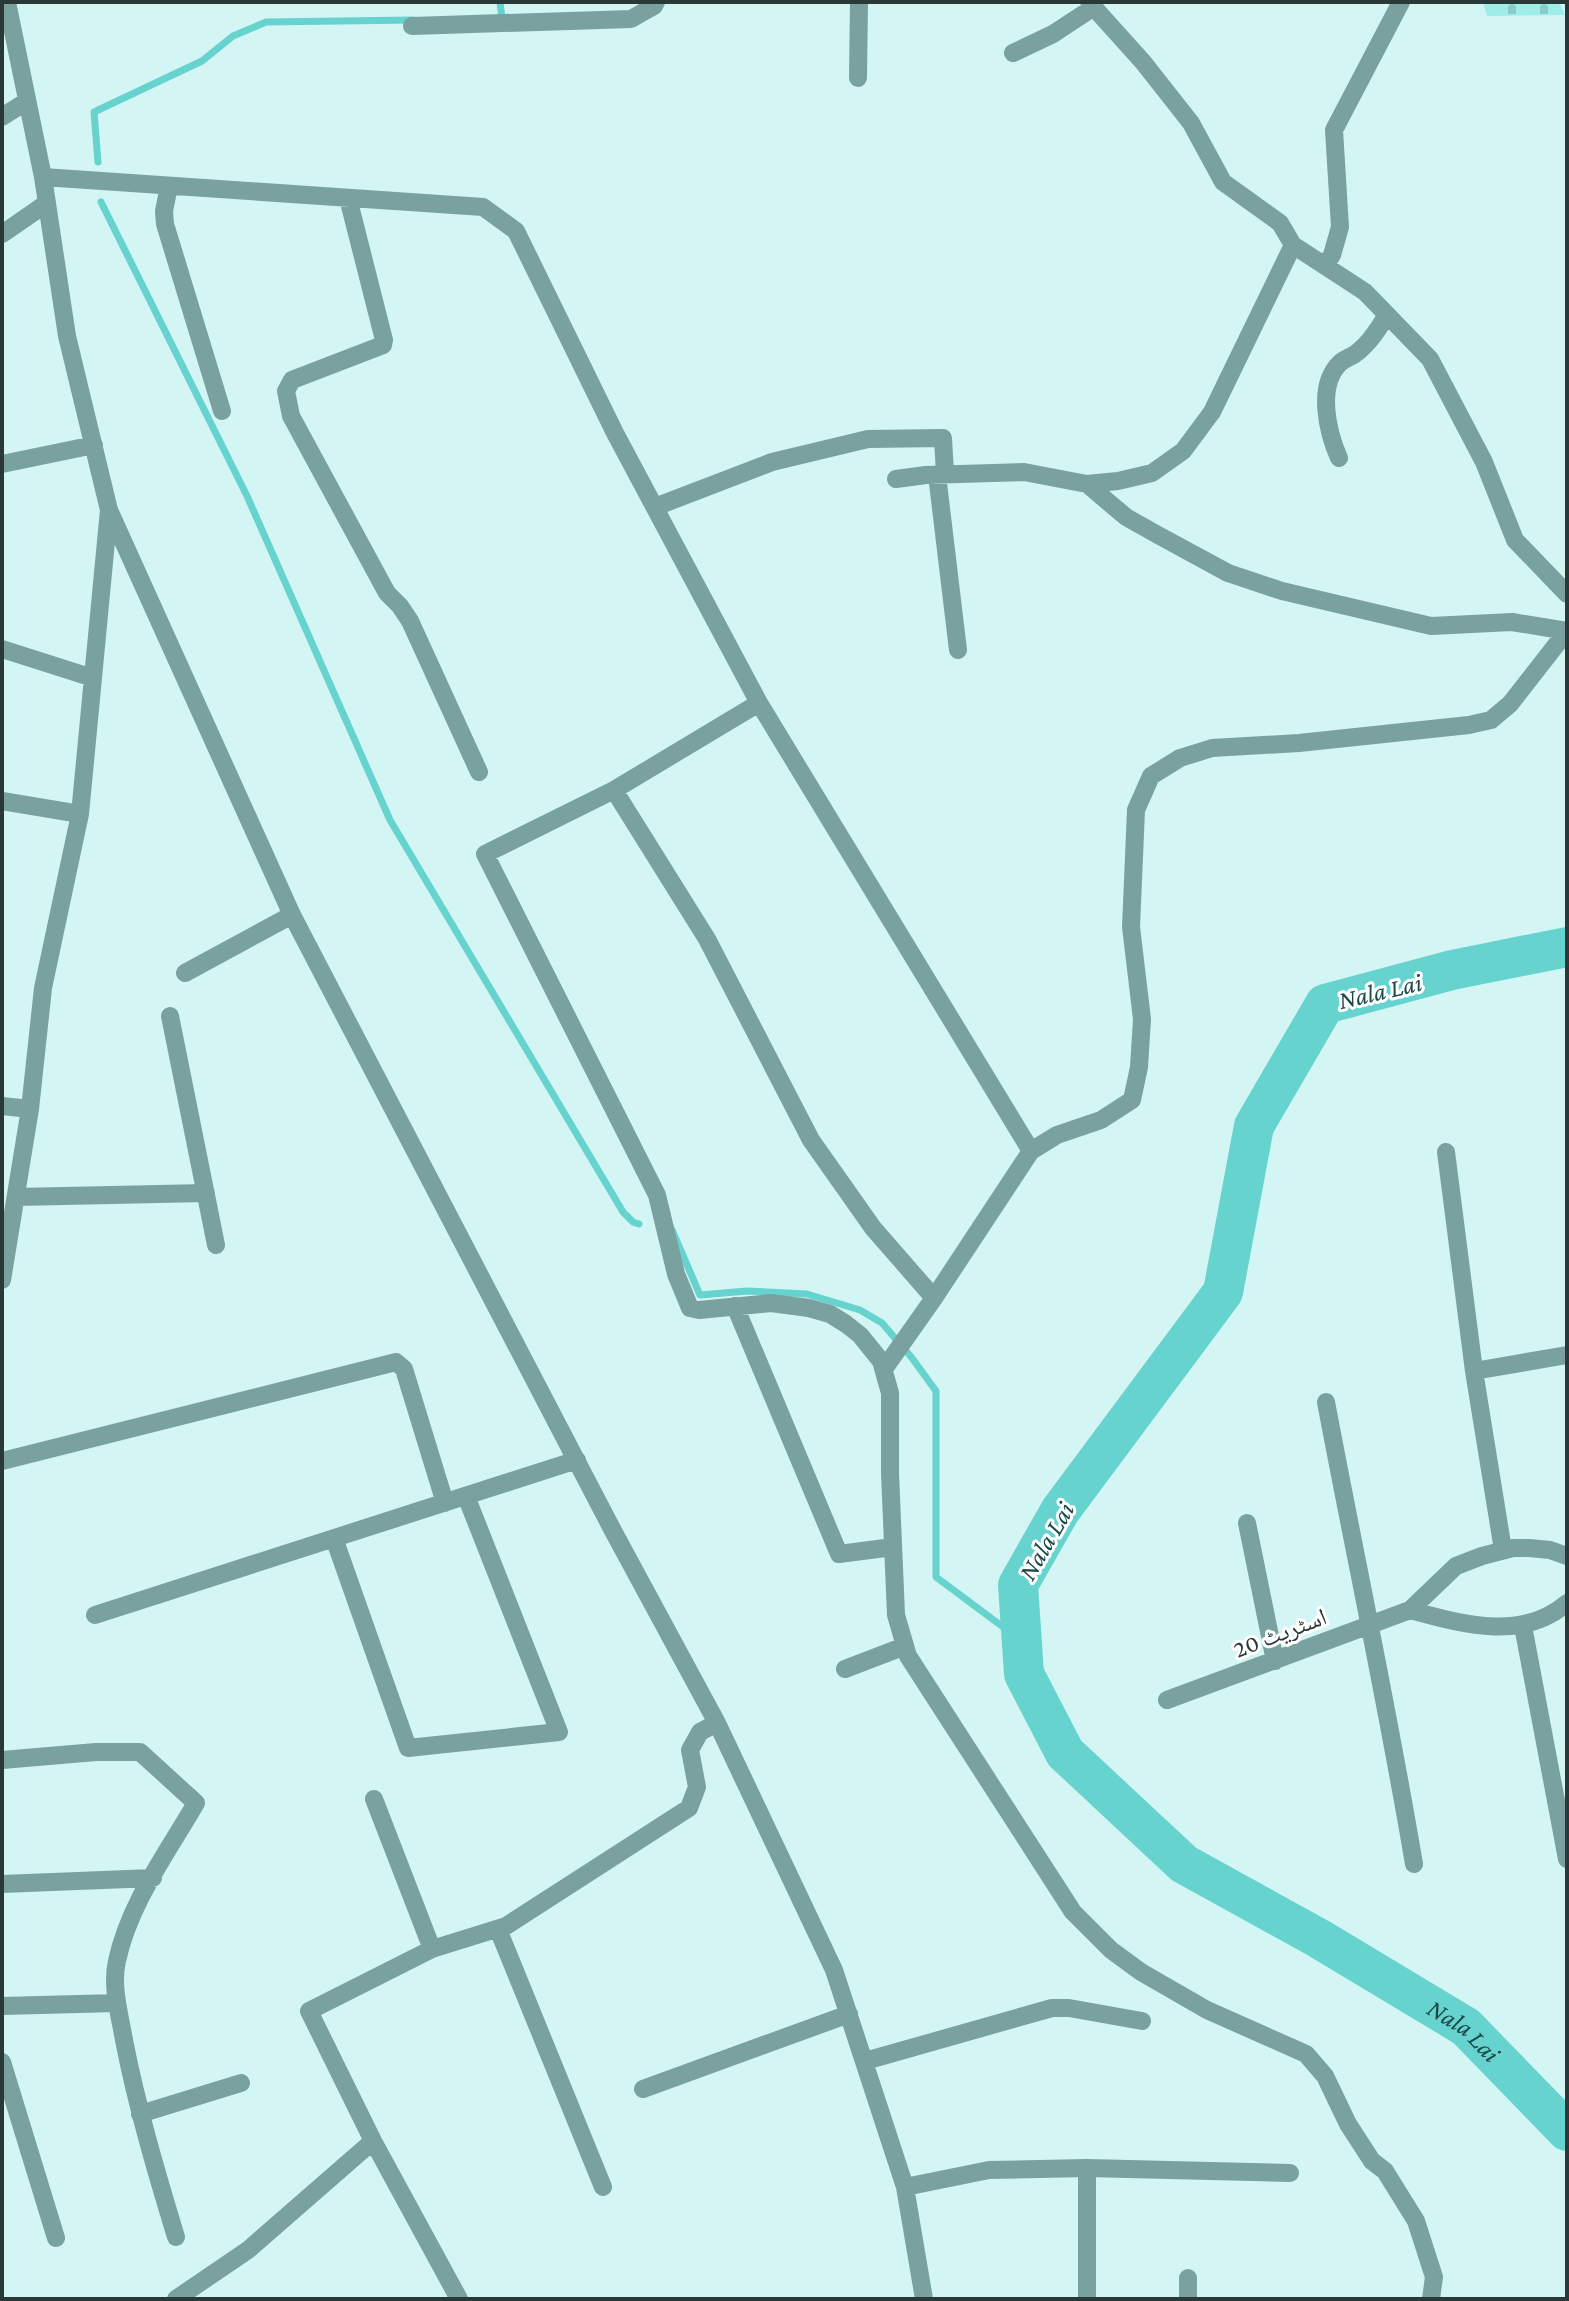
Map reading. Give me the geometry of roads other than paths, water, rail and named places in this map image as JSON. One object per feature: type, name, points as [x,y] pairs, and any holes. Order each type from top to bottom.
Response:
[{"type":"street","points":[[7,2],[43,177],[67,336],[109,510],[292,915],[717,1723],[834,1970],[905,2187],[924,2299]]},
{"type":"street","points":[[412,26],[631,19],[656,2]]},
{"type":"street","points":[[858,78],[859,2]]},
{"type":"street","points":[[1325,266],[1332,255],[1340,227],[1334,130],[1401,2]]},
{"type":"street","points":[[1013,53],[1053,34],[1092,4],[1191,123],[1223,182],[1280,223],[1293,245],[1365,292],[1430,359],[1484,462],[1515,540],[1567,594]]},
{"type":"street","points":[[2,117],[27,101]]},
{"type":"street","points":[[43,177],[483,207],[516,231],[655,507],[759,703],[1031,1151]]},
{"type":"street","points":[[169,186],[165,224],[222,411]]},
{"type":"street","points":[[348,198],[383,345],[292,380],[286,391],[291,416],[387,593],[410,621],[479,772]]},
{"type":"street","points":[[2,234],[47,203]]},
{"type":"street","points":[[896,479],[941,474],[1024,472],[1087,484],[1152,473],[1183,451],[1212,412],[1293,245]]},
{"type":"street","points":[[1339,458],[1329,436],[1327,401],[1332,373],[1371,339],[1387,315]]},
{"type":"street","points":[[655,507],[772,462],[868,439],[943,438],[941,474],[958,650]]},
{"type":"street","points":[[2,464],[94,445]]},
{"type":"street","points":[[884,1369],[1031,1151],[1057,1135],[1101,1120],[1132,1100],[1139,1067],[1142,1019],[1131,927],[1136,810],[1151,776],[1180,758],[1212,748],[1299,743],[1491,720],[1510,704],[1567,631],[1512,622],[1431,626],[1282,591],[1228,573],[1158,535],[1126,517],[1087,484]]},
{"type":"street","points":[[2,1280],[30,1109],[43,988],[80,814],[109,510]]},
{"type":"street","points":[[2,649],[93,678]]},
{"type":"street","points":[[759,703],[614,790],[485,854],[657,1195],[676,1274],[690,1308],[699,1310],[771,1303],[809,1308],[830,1314],[860,1335],[881,1361],[890,1393],[896,1615],[908,1656],[983,1775],[1073,1912],[1111,1950],[1141,1972],[1207,2010],[1306,2054],[1325,2076],[1348,2124],[1372,2161],[1385,2171],[1416,2221],[1434,2277],[1431,2299]]},
{"type":"street","points":[[614,790],[707,939],[811,1140],[873,1228],[934,1298]]},
{"type":"street","points":[[2,801],[80,814]]},
{"type":"street","points":[[185,973],[292,915]]},
{"type":"street","points":[[170,1016],[216,1245]]},
{"type":"street","points":[[2,1106],[30,1109]]},
{"type":"street","points":[[1446,1152],[1474,1371],[1503,1550]]},
{"type":"street","points":[[16,1197],[206,1193]]},
{"type":"street","points":[[735,1306],[839,1554],[893,1547]]},
{"type":"street","points":[[1474,1371],[1567,1355]]},
{"type":"street","points":[[2,1461],[396,1362],[404,1369],[445,1503]]},
{"type":"street","points":[[1326,1402],[1368,1624],[1386,1697],[1414,1864]]},
{"type":"street","points":[[95,1615],[577,1460]]},
{"type":"street","points":[[334,1538],[408,1748],[559,1732],[466,1496]]},
{"type":"street","points":[[1247,1523],[1275,1661]]},
{"type":"street","name":"اسٹریٹ 20","points":[[1167,1700],[1410,1610],[1456,1566],[1503,1550],[1529,1548],[1567,1556]]},
{"type":"street","points":[[1410,1610],[1482,1626],[1523,1626],[1540,1621],[1567,1603]]},
{"type":"street","points":[[1523,1626],[1567,1859]]},
{"type":"street","points":[[845,1669],[905,1646]]},
{"type":"street","points":[[459,2299],[373,2141],[309,2011],[432,1949],[498,1929],[689,1808],[697,1787],[690,1750],[700,1732],[717,1723]]},
{"type":"street","points":[[2,1760],[96,1752],[140,1752],[196,1803],[153,1878],[122,1944],[116,1965],[117,2003],[140,2114],[176,2237]]},
{"type":"street","points":[[374,1799],[432,1949]]},
{"type":"street","points":[[2,1884],[153,1878]]},
{"type":"street","points":[[498,1929],[603,2187]]},
{"type":"street","points":[[2,2006],[117,2003]]},
{"type":"street","points":[[865,2061],[1052,2008],[1069,2008],[1142,2021]]},
{"type":"street","points":[[643,2089],[849,2014]]},
{"type":"street","points":[[2,2062],[11,2118],[56,2238]]},
{"type":"street","points":[[140,2114],[241,2083]]},
{"type":"street","points":[[176,2299],[248,2250],[373,2141]]},
{"type":"street","points":[[905,2187],[989,2170],[1087,2168],[1290,2173]]},
{"type":"street","points":[[1087,2168],[1087,2299]]},
{"type":"street","points":[[1188,2278],[1188,2299]]},
{"type":"waterway","points":[[497,19],[502,19],[500,2]]},
{"type":"waterway","points":[[98,162],[94,112],[202,61],[233,36],[266,22],[413,20]]},
{"type":"waterway","points":[[101,202],[247,496],[390,820],[623,1212],[639,1224]]},
{"type":"waterway","name":"Nala Lai","points":[[1567,947],[1452,970],[1325,1004],[1254,1126],[1223,1292],[1060,1511],[1018,1585],[1024,1674],[1065,1753],[1184,1864],[1318,1938],[1466,2027],[1567,2131]]},
{"type":"waterway","points":[[672,1230],[700,1295],[747,1291],[807,1294],[860,1310],[882,1323],[912,1358],[936,1391],[936,1577],[1022,1641]]}]
